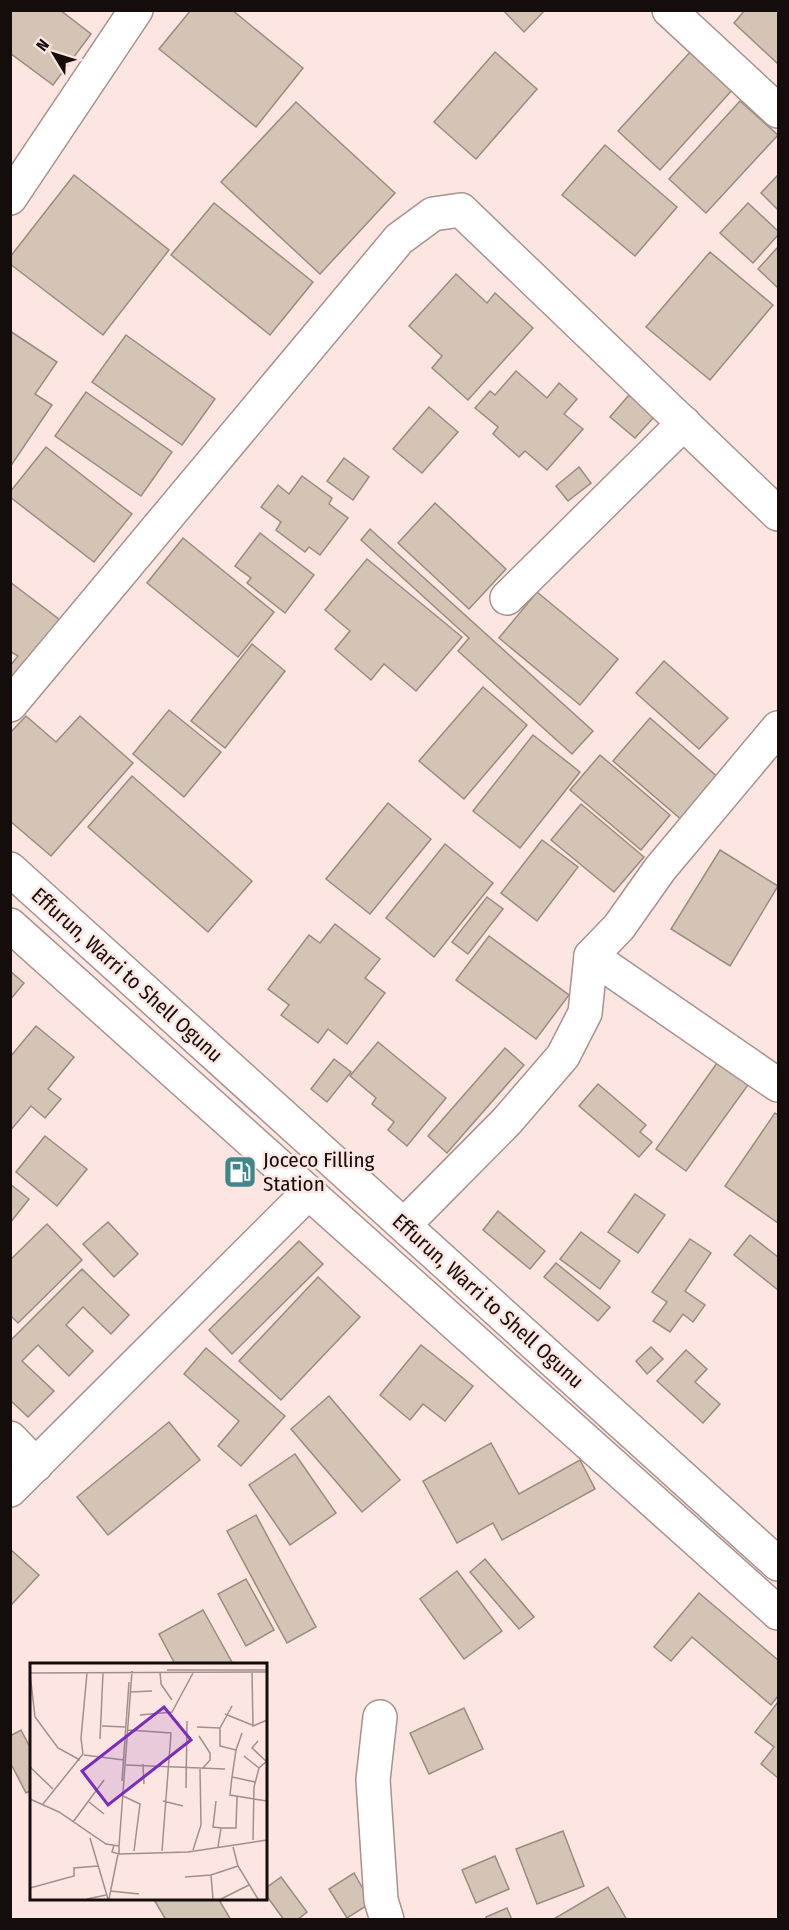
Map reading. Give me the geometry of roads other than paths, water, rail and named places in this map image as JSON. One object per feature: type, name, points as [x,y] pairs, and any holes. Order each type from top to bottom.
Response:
[{"type":"street","points":[[10,198],[136,10]]},
{"type":"street","points":[[669,10],[778,111]]},
{"type":"street","points":[[10,705],[399,239],[433,214],[461,210],[778,514]]},
{"type":"street","points":[[507,598],[684,423]]},
{"type":"street","points":[[405,1224],[507,1121],[562,1056],[585,1013],[591,956],[619,927],[660,869],[778,728]]},
{"type":"street","name":"Effurun, Warri to Shell Ogunu","points":[[10,869],[405,1224],[778,1564]]},
{"type":"street","name":"Effurun, Warri to Shell Ogunu","points":[[10,925],[778,1613]]},
{"type":"street","points":[[591,956],[778,1085]]},
{"type":"street","points":[[10,1490],[308,1193]]},
{"type":"street","points":[[10,1438],[36,1465]]},
{"type":"street","points":[[381,1717],[373,1780],[381,1900],[387,1920]]},
{"type":"place","name":"Joceco Filling Station","points":[[240,1172]]}]
